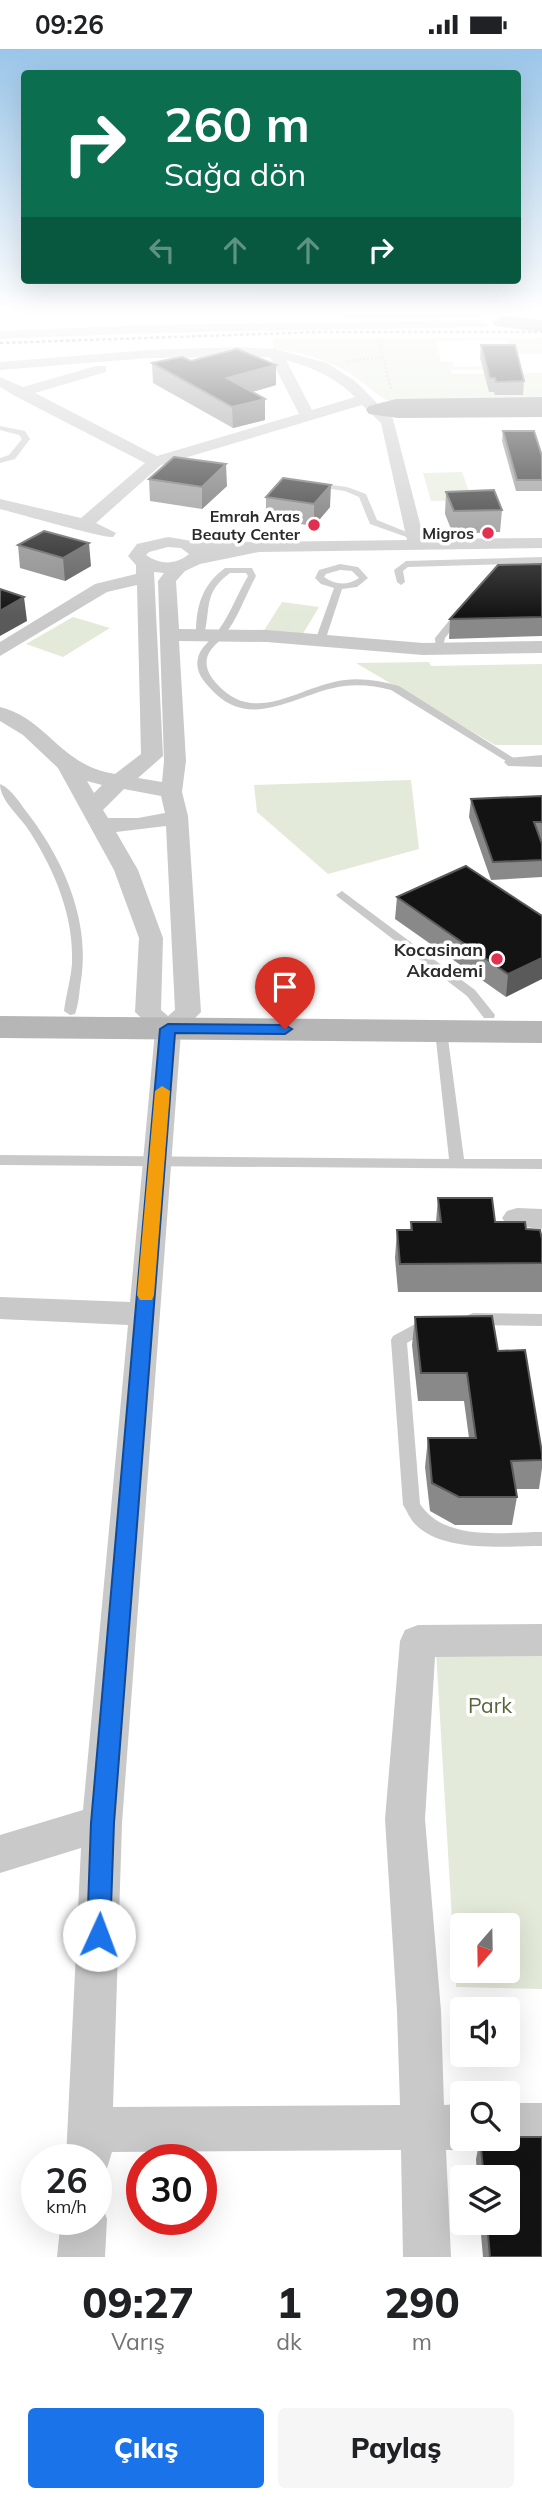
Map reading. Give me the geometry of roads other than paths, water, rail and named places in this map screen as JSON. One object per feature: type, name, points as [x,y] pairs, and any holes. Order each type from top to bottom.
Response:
[{"type":"highway","points":[[394,410],[542,411]]},
{"type":"street","points":[[53,410],[155,462]]},
{"type":"street","points":[[305,410],[308,416]]},
{"type":"street","points":[[84,524],[155,462],[308,416],[340,410]]},
{"type":"street","points":[[382,410],[392,432],[416,541]]},
{"type":"street","points":[[0,504],[84,524],[130,552],[162,567],[188,557],[259,547],[416,541],[447,544],[542,543]]},
{"type":"street","points":[[0,650],[101,588],[130,552],[163,543],[188,557]]},
{"type":"street","points":[[130,552],[163,543]]},
{"type":"street","points":[[95,817],[102,793],[152,757],[130,552]]},
{"type":"street","points":[[91,2144],[102,1823],[168,1018],[177,816],[171,792],[175,761],[167,581],[188,557]]},
{"type":"street","points":[[170,635],[211,635],[439,649],[542,647]]},
{"type":"street","points":[[0,713],[24,726],[67,765],[96,778],[119,783],[153,785],[171,792]]},
{"type":"street","points":[[515,762],[542,761]]},
{"type":"street","points":[[67,765],[126,870],[150,938],[168,1018]]},
{"type":"street","points":[[95,817],[128,827],[156,823],[177,816]]},
{"type":"street","points":[[0,1010],[70,1011],[441,1031],[542,1032]]},
{"type":"street","points":[[0,1027],[168,1018],[542,1016]]},
{"type":"street","points":[[0,1308],[144,1314]]},
{"type":"street","points":[[428,2257],[442,2127],[419,2011],[405,1819],[418,1641],[542,1640]]},
{"type":"street","points":[[0,1854],[102,1823]]},
{"type":"street","points":[[520,2126],[542,2126]]},
{"type":"street","points":[[110,2144],[442,2127]]},
{"type":"street","points":[[81,2257],[83,2235]]},
{"type":"lane","points":[[0,428],[22,433],[26,439],[12,457],[0,460]]},
{"type":"lane","points":[[327,486],[356,492],[365,500],[373,522],[416,541]]},
{"type":"lane","points":[[447,544],[455,563]]},
{"type":"lane","points":[[401,582],[398,570],[403,565],[542,561]]},
{"type":"lane","points":[[211,635],[200,611],[209,585],[228,570],[249,570],[252,576],[211,635],[205,650],[202,667],[204,674],[226,700],[247,705],[274,705],[296,700],[337,684],[386,685],[515,762]]},
{"type":"lane","points":[[320,641],[339,586]]},
{"type":"lane","points":[[439,649],[440,638],[460,613]]},
{"type":"lane","points":[[0,787],[24,814],[67,893],[75,919],[78,963],[70,1011]]},
{"type":"lane","points":[[342,895],[471,993],[489,1015]]},
{"type":"lane","points":[[441,1031],[457,1163]]},
{"type":"lane","points":[[0,1160],[542,1164]]},
{"type":"lane","points":[[542,1321],[438,1318],[399,1340],[412,1506],[415,1513],[428,1528],[452,1537],[542,1539]]},
{"type":"place","name":"Emrah Aras Beauty Center","points":[[314,525]]},
{"type":"place","name":"Migros","points":[[488,533]]},
{"type":"place","name":"Kocasinan Akademi","points":[[497,959]]},
{"type":"park label","name":"Park","points":[[490,1705]]}]
